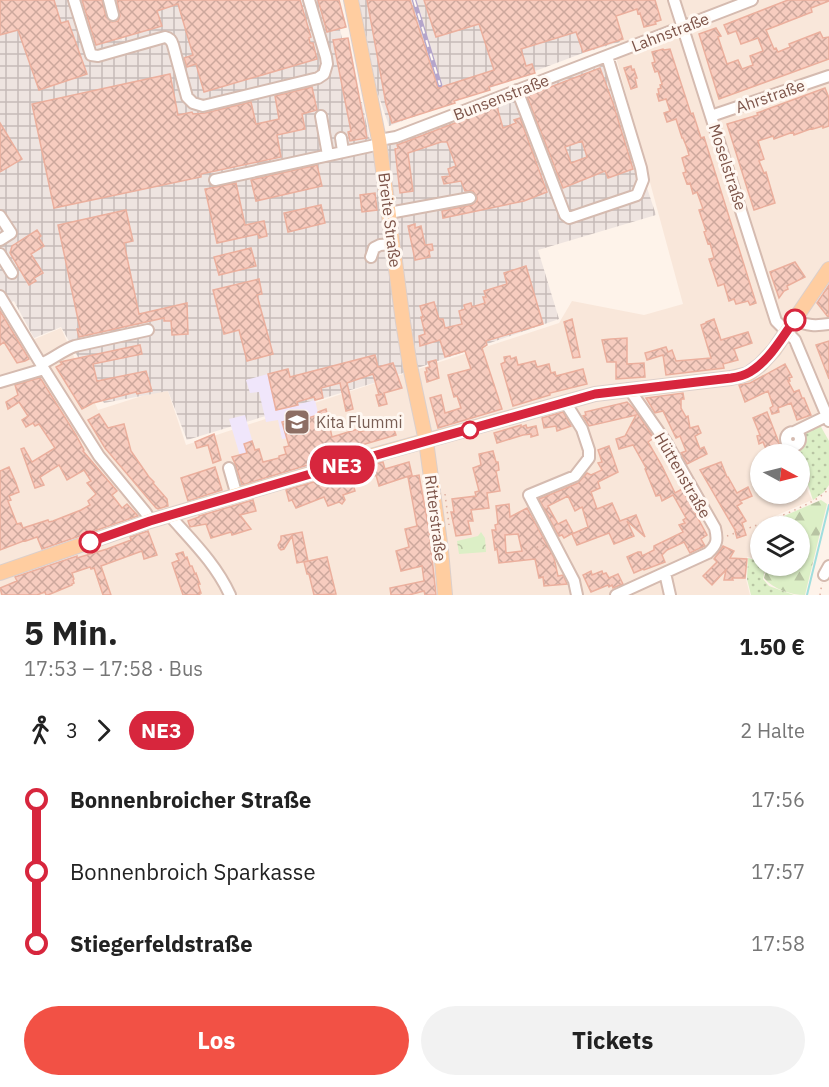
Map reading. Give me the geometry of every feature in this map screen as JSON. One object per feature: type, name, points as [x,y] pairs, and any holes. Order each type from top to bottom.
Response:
[{"type":"main road","name":"Breite Straße","points":[[351,0],[380,142],[407,344],[426,441]]},
{"type":"main road","points":[[0,573],[150,521],[353,461],[595,394],[748,374],[774,350],[829,268]]},
{"type":"main road","name":"Ritterstraße","points":[[426,441],[445,595]]},
{"type":"street","points":[[74,0],[91,55],[98,56],[168,38],[173,45],[187,97],[193,104],[203,106],[318,78],[324,74],[327,64],[326,57],[309,0]]},
{"type":"street","points":[[109,0],[113,15]]},
{"type":"street","name":"Moselstraße","points":[[674,0],[777,321],[791,325],[828,419]]},
{"type":"street","name":"Lahnstraße","points":[[621,50],[752,0]]},
{"type":"street","name":"Bunsenstraße","points":[[215,180],[328,155],[360,151],[621,50]]},
{"type":"street","points":[[517,90],[565,215],[569,218],[637,195],[643,180],[642,168],[607,56]]},
{"type":"street","name":"Ahrstraße","points":[[711,116],[829,76]]},
{"type":"street","points":[[321,116],[328,155]]},
{"type":"street","points":[[341,138],[344,152]]},
{"type":"street","points":[[389,213],[470,198]]},
{"type":"street","points":[[0,216],[10,233],[0,240]]},
{"type":"street","points":[[373,243],[393,241]]},
{"type":"street","points":[[370,258],[374,248],[393,241]]},
{"type":"street","points":[[0,254],[12,273]]},
{"type":"street","points":[[0,296],[99,456],[150,521]]},
{"type":"street","points":[[791,325],[829,324]]},
{"type":"street","points":[[0,382],[42,367],[65,350],[75,346],[148,330]]},
{"type":"street","name":"Hüttenstraße","points":[[616,595],[708,553],[714,547],[717,537],[715,528],[666,441],[629,389]]},
{"type":"street","points":[[565,402],[582,429],[589,450],[589,458],[575,476],[529,495],[574,581],[577,595]]},
{"type":"street","points":[[798,444],[801,439],[798,433],[794,432],[828,419]]},
{"type":"street","points":[[229,468],[237,496]]},
{"type":"street","points":[[170,516],[210,560],[230,595]]},
{"type":"street","points":[[665,573],[670,595]]},
{"type":"path","points":[[717,537],[723,538],[773,519],[814,501],[828,490]]},
{"type":"path","points":[[525,549],[553,541]]},
{"type":"shaded area","points":[[0,0],[111,0],[122,40],[125,39],[114,0],[333,0],[357,102],[362,102],[372,150],[606,64],[656,215],[538,250],[559,319],[380,381],[187,440],[168,391],[104,403],[61,327],[34,338],[14,301],[0,306]]},
{"type":"shaded area","points":[[359,0],[608,0],[620,42],[583,53],[389,126],[377,91]]},
{"type":"shaded area","points":[[608,0],[829,0],[829,416],[781,435],[785,444],[750,444],[750,504],[803,504],[775,516],[750,516],[750,558],[747,557],[746,579],[750,595],[0,595],[0,309],[2,308],[23,344],[61,328],[98,410],[167,388],[186,445],[559,323],[572,301],[644,315],[683,304],[617,61],[620,42]]},
{"type":"shaded area","name":"Kita Flummi","points":[[268,374],[276,410],[315,400],[320,421],[311,436],[319,463],[301,468],[294,437],[282,439],[278,420],[266,422],[259,392],[250,393],[246,380]]},
{"type":"shaded area","points":[[245,415],[263,479],[248,483],[229,419]]},
{"type":"green space","points":[[820,425],[829,441],[829,485],[813,500],[810,491],[810,444],[802,444],[804,433]]},
{"type":"green space","points":[[821,500],[827,504],[810,574],[810,516],[784,516]]},
{"type":"green space","points":[[481,532],[485,538],[486,552],[459,554],[457,541],[478,536]]},
{"type":"green space","points":[[748,558],[750,558],[750,576],[764,576],[763,579],[769,586],[794,595],[751,595],[747,579]]},
{"type":"green space","points":[[764,576],[810,576],[805,595],[788,593],[764,578]]},
{"type":"building","points":[[0,0],[54,0],[61,23],[68,21],[87,74],[39,90],[18,30],[0,35]]},
{"type":"building","points":[[82,0],[102,0],[106,17],[112,22],[118,21],[120,16],[117,0],[300,0],[311,37],[309,38],[310,43],[313,43],[317,59],[204,92],[196,64],[187,67],[184,58],[193,55],[178,4],[157,11],[162,26],[96,45]]},
{"type":"building","points":[[318,0],[339,0],[346,27],[327,32]]},
{"type":"building","points":[[367,0],[410,0],[438,88],[494,70],[479,24],[436,37],[424,0],[655,0],[661,20],[644,27],[637,9],[616,16],[623,39],[583,52],[576,32],[521,49],[526,66],[532,64],[535,73],[489,87],[490,90],[454,101],[455,103],[392,123],[386,104]]},
{"type":"building","points":[[788,0],[829,1],[811,8],[812,12],[766,30],[774,49],[776,48],[778,52],[790,47],[789,44],[820,32],[823,38],[829,37],[829,59],[719,99],[699,34],[716,28],[721,36],[718,37],[727,64],[738,60],[742,69],[753,65],[750,56],[763,51],[758,38],[741,44],[736,31],[728,34],[724,25]]},
{"type":"building","points":[[348,38],[367,138],[350,141],[348,132],[351,131],[333,40]]},
{"type":"building","points":[[670,49],[691,114],[693,113],[701,138],[704,137],[756,303],[750,305],[748,301],[736,304],[734,299],[729,301],[724,284],[718,286],[709,259],[714,258],[699,210],[703,209],[697,192],[693,194],[690,183],[687,184],[683,173],[686,172],[682,158],[689,155],[687,148],[676,119],[667,122],[664,113],[670,111],[666,99],[659,101],[657,94],[662,84],[658,71],[655,72],[652,63],[655,62],[652,52]]},
{"type":"building","points":[[631,66],[637,78],[635,78],[637,87],[631,89],[624,68]]},
{"type":"building","points":[[600,68],[633,169],[608,178],[605,171],[563,188],[527,96]],"holes":[[[582,141],[587,157],[571,163],[565,147]]]},
{"type":"building","points":[[170,74],[178,115],[192,112],[193,114],[205,113],[251,102],[256,124],[279,119],[275,96],[312,87],[317,110],[302,114],[305,129],[277,135],[281,157],[201,174],[201,177],[54,208],[32,104]]},
{"type":"building","points":[[825,88],[829,98],[829,126],[758,141],[764,159],[759,161],[764,173],[766,172],[775,203],[754,210],[727,124],[758,115],[757,113]]},
{"type":"building","points":[[497,107],[503,128],[516,123],[514,120],[520,118],[547,192],[524,201],[443,218],[442,211],[472,205],[477,201],[477,197],[473,191],[465,191],[461,181],[444,184],[442,177],[450,176],[448,169],[456,166],[447,142],[441,142],[408,153],[413,191],[400,193],[395,149],[398,148],[397,145]]},
{"type":"building","points":[[0,123],[22,159],[0,172]]},
{"type":"building","points":[[317,165],[322,186],[256,201],[251,180]]},
{"type":"building","points":[[236,183],[245,225],[264,221],[267,236],[259,238],[258,234],[217,243],[205,189]]},
{"type":"building","points":[[375,193],[377,210],[362,212],[360,195]]},
{"type":"building","points":[[321,205],[325,223],[288,232],[284,213]]},
{"type":"building","points":[[126,210],[133,241],[124,243],[139,314],[187,303],[188,334],[172,335],[171,321],[164,321],[164,318],[79,337],[77,329],[80,329],[58,225]]},
{"type":"building","points":[[415,224],[415,228],[421,226],[425,245],[432,244],[433,250],[429,251],[430,257],[415,260],[408,226]]},
{"type":"building","points":[[37,230],[44,246],[31,254],[43,273],[34,278],[36,281],[29,285],[10,253],[12,246]]},
{"type":"building","points":[[251,248],[256,266],[219,275],[214,257]]},
{"type":"building","points":[[795,262],[805,277],[787,286],[788,289],[779,298],[770,272]]},
{"type":"building","points":[[526,266],[543,324],[486,341],[487,345],[482,348],[502,409],[438,428],[430,398],[441,395],[445,413],[461,408],[457,396],[454,397],[448,375],[471,369],[465,351],[445,357],[440,340],[420,346],[419,336],[425,334],[420,306],[434,302],[439,319],[443,319],[445,328],[462,324],[459,311],[465,309],[464,305],[471,303],[472,307],[485,303],[484,291],[507,284],[504,273]]},
{"type":"building","points":[[259,279],[262,294],[257,295],[273,354],[247,361],[239,330],[224,334],[213,290]]},
{"type":"building","points":[[829,285],[829,317],[828,317],[817,303]]},
{"type":"building","points":[[0,311],[29,359],[17,363],[4,342],[0,345]]},
{"type":"building","points":[[572,319],[580,357],[573,358],[564,322]]},
{"type":"building","points":[[714,319],[721,340],[748,332],[752,343],[734,349],[738,360],[723,364],[724,368],[666,375],[663,355],[647,360],[645,353],[666,347],[668,352],[672,350],[676,361],[711,358],[701,325]]},
{"type":"building","points":[[627,338],[627,364],[644,363],[645,377],[616,379],[616,362],[607,362],[602,340]]},
{"type":"building","points":[[829,341],[829,379],[816,345]]},
{"type":"building","points":[[140,345],[142,354],[93,364],[97,381],[146,371],[152,391],[137,394],[136,392],[93,403],[82,409],[56,367],[62,364],[60,362]]},
{"type":"building","points":[[375,355],[378,367],[393,363],[402,388],[384,393],[387,404],[379,406],[376,395],[379,395],[373,374],[347,383],[353,409],[346,411],[340,383],[321,388],[323,398],[315,400],[314,397],[297,402],[298,405],[276,410],[268,374],[288,369],[290,377]]},
{"type":"building","points":[[510,356],[511,359],[516,357],[518,365],[535,361],[537,367],[549,364],[551,373],[555,372],[556,376],[583,369],[587,384],[550,393],[550,395],[513,406],[501,364],[505,362],[504,357]]},
{"type":"building","points":[[436,360],[439,378],[427,382],[425,372],[427,372],[426,368],[430,367],[428,362]]},
{"type":"building","points":[[785,364],[792,377],[788,381],[794,392],[799,390],[811,415],[797,420],[791,403],[778,408],[779,412],[772,414],[770,408],[773,406],[768,391],[745,402],[739,385],[750,383]]},
{"type":"building","points":[[39,378],[76,435],[83,451],[117,491],[112,495],[122,508],[127,504],[138,516],[42,549],[37,537],[0,550],[0,471],[9,467],[16,483],[19,492],[9,496],[11,500],[8,501],[17,524],[21,523],[23,528],[48,520],[53,521],[81,510],[90,505],[88,501],[96,494],[87,483],[91,481],[84,470],[67,480],[59,465],[40,477],[44,485],[35,488],[21,449],[24,448],[32,462],[55,448],[39,424],[35,426],[33,423],[26,427],[22,420],[28,416],[19,402],[8,409],[6,402],[18,395],[15,385]]},
{"type":"building","points":[[683,393],[681,408],[686,417],[688,416],[690,428],[698,426],[701,433],[695,436],[700,449],[704,447],[707,454],[687,464],[681,453],[686,451],[680,436],[676,438],[663,411],[655,413],[646,398]]},
{"type":"building","points":[[627,402],[654,438],[648,442],[675,493],[682,489],[707,535],[701,539],[705,546],[690,553],[684,542],[662,555],[665,562],[634,573],[627,557],[638,552],[641,552],[642,556],[654,550],[654,546],[683,532],[679,525],[685,523],[683,520],[686,518],[673,495],[662,501],[660,495],[656,496],[646,468],[633,445],[619,449],[616,439],[625,436],[636,415],[589,426],[583,416],[586,415],[585,412]]},
{"type":"building","points":[[326,409],[332,437],[358,429],[359,432],[388,424],[392,424],[396,435],[317,458],[318,462],[242,485],[232,457],[247,453],[244,444],[252,441],[255,450],[259,449],[263,462],[279,458],[286,454],[284,447],[289,446],[282,422],[290,420],[291,423],[318,415],[318,412]]},
{"type":"building","points":[[563,412],[571,426],[557,431],[556,426],[544,428],[542,418]]},
{"type":"building","points":[[767,412],[779,444],[764,444],[763,442],[759,444],[757,436],[760,435],[753,418]]},
{"type":"building","points":[[99,414],[108,428],[124,424],[131,451],[167,499],[168,506],[156,508],[105,448],[88,420]]},
{"type":"building","points":[[521,425],[521,427],[526,425],[527,428],[536,426],[538,435],[531,437],[531,434],[523,435],[497,443],[494,433]]},
{"type":"building","points":[[214,434],[221,460],[213,463],[208,445],[197,448],[195,442]]},
{"type":"building","points":[[609,446],[618,472],[598,482],[600,488],[591,492],[597,509],[612,503],[620,521],[636,515],[645,537],[627,521],[634,536],[614,544],[609,533],[577,545],[572,534],[588,527],[582,507],[575,511],[568,496],[548,506],[558,524],[566,520],[573,533],[564,538],[562,535],[559,536],[539,499],[578,483],[587,473],[591,475],[602,470],[598,463],[602,462],[598,450]]},
{"type":"building","points":[[493,451],[496,462],[498,462],[499,470],[496,471],[500,491],[487,493],[489,508],[471,510],[473,521],[468,521],[471,534],[456,536],[451,512],[454,512],[452,499],[476,496],[475,492],[479,491],[473,468],[481,465],[479,454]]},
{"type":"building","points":[[383,462],[385,469],[409,462],[412,475],[379,486],[376,475],[358,481],[353,484],[355,491],[343,495],[345,500],[342,504],[339,502],[328,506],[324,497],[296,508],[292,500],[289,501],[286,490]]},
{"type":"building","points":[[721,462],[737,493],[748,487],[750,497],[740,501],[742,503],[737,506],[746,521],[742,523],[746,535],[737,538],[736,529],[700,470]]},
{"type":"building","points":[[215,467],[222,490],[188,501],[181,478]]},
{"type":"building","points":[[419,475],[429,530],[436,595],[425,595],[424,591],[409,595],[391,595],[390,588],[424,581],[422,566],[401,571],[396,551],[409,547],[405,529],[417,526],[408,477]]},
{"type":"building","points":[[253,500],[256,511],[240,515],[251,529],[211,538],[206,524],[190,527],[188,521],[199,516]]},
{"type":"building","points":[[509,504],[510,517],[527,508],[554,558],[558,576],[563,575],[567,584],[544,586],[543,577],[539,578],[535,559],[499,563],[492,530],[496,530],[495,525],[498,524],[496,506]],"holes":[[[518,534],[522,551],[506,553],[505,535]]]},
{"type":"building","points":[[148,531],[157,555],[144,559],[142,551],[101,566],[111,595],[103,595],[94,568],[90,567],[72,573],[74,583],[72,585],[48,595],[45,592],[37,595],[2,595],[0,588],[17,581],[15,577],[77,556],[77,558],[107,549]]},
{"type":"building","points":[[302,532],[308,561],[297,563],[292,536],[284,549],[281,550],[278,545],[281,536]]},
{"type":"building","points":[[723,546],[734,551],[730,558],[747,559],[745,578],[724,580],[726,570],[712,585],[703,576],[717,562],[714,559]]},
{"type":"building","points":[[183,552],[196,573],[200,584],[198,584],[200,595],[183,595],[172,563],[179,560],[176,554]]},
{"type":"building","points":[[327,557],[336,594],[314,595],[304,562]]},
{"type":"building","points":[[591,571],[592,575],[602,571],[609,578],[618,574],[623,584],[613,588],[612,585],[609,587],[608,585],[591,592],[583,575]]},
{"type":"waterway","points":[[807,595],[829,505]]},
{"type":"railway","points":[[414,0],[440,85]]},
{"type":"bus line","name":"NE3","points":[[90,542],[150,521],[595,394],[748,374],[774,350],[795,320]]},
{"type":"place","name":"Kita Flummi","points":[[297,422]]}]
